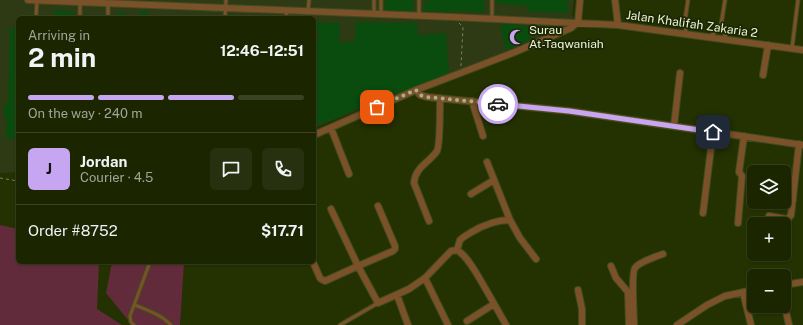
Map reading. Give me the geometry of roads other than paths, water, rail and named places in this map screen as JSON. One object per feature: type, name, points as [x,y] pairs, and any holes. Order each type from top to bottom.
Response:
[{"type":"street","name":"Jalan Khalifah Zakaria 2","points":[[28,0],[154,3],[225,8],[578,22],[618,25],[803,50]]},
{"type":"street","points":[[316,134],[416,90],[571,28],[578,22],[580,0]]},
{"type":"street","points":[[615,0],[618,25]]},
{"type":"street","points":[[763,75],[768,45]]},
{"type":"street","points":[[674,126],[680,73]]},
{"type":"street","points":[[416,90],[422,96],[569,111],[801,145],[791,215],[788,219],[769,216]]},
{"type":"street","points":[[429,221],[414,183],[414,177],[437,151],[440,98]]},
{"type":"street","points":[[472,101],[483,136]]},
{"type":"street","points":[[331,128],[349,174]]},
{"type":"street","points":[[703,213],[713,132]]},
{"type":"street","points":[[738,223],[742,176],[739,172],[744,136]]},
{"type":"street","points":[[486,162],[510,220],[520,238],[536,259]]},
{"type":"street","points":[[791,179],[795,180]]},
{"type":"street","points":[[471,194],[494,180]]},
{"type":"street","points":[[314,264],[320,278],[324,281],[393,252],[395,246],[378,206]]},
{"type":"street","points":[[331,208],[358,266],[378,303],[409,289],[424,278],[451,251],[457,250],[466,258],[485,287],[506,325]]},
{"type":"street","points":[[457,250],[460,240],[474,231],[489,223],[510,220]]},
{"type":"street","points":[[634,325],[633,276],[635,267],[638,264],[663,254]]},
{"type":"street","points":[[611,266],[616,278],[628,292],[629,325]]},
{"type":"street","points":[[424,278],[448,325]]},
{"type":"street","points":[[791,284],[803,282]]},
{"type":"street","points":[[578,290],[582,309],[582,325]]},
{"type":"street","points":[[677,325],[707,305],[725,296],[747,291]]},
{"type":"street","points":[[743,292],[751,325]]},
{"type":"street","points":[[397,295],[408,325]]},
{"type":"street","points":[[467,320],[494,304]]},
{"type":"street","points":[[786,313],[789,325]]},
{"type":"lane","points":[[36,16],[37,0]]},
{"type":"lane","points":[[225,16],[226,0]]},
{"type":"lane","points":[[308,0],[308,11]]},
{"type":"lane","points":[[374,0],[374,14]]},
{"type":"lane","points":[[381,0],[381,14]]},
{"type":"lane","points":[[419,0],[419,16]]},
{"type":"lane","points":[[492,0],[492,19]]},
{"type":"lane","points":[[686,34],[685,20],[688,0]]},
{"type":"lane","points":[[725,0],[721,25],[727,40]]},
{"type":"lane","points":[[792,48],[798,0]]},
{"type":"lane","points":[[80,2],[80,16]]},
{"type":"lane","points":[[108,3],[108,16]]},
{"type":"lane","points":[[286,10],[287,16]]},
{"type":"lane","points":[[710,37],[721,25]]},
{"type":"lane","points":[[134,325],[131,322],[130,316],[149,264]]},
{"type":"lane","points":[[340,325],[378,303]]},
{"type":"lane","points":[[135,304],[159,316],[172,325]]},
{"type":"place","name":"Surau At-Taqwaniah","points":[[517,37]]}]
